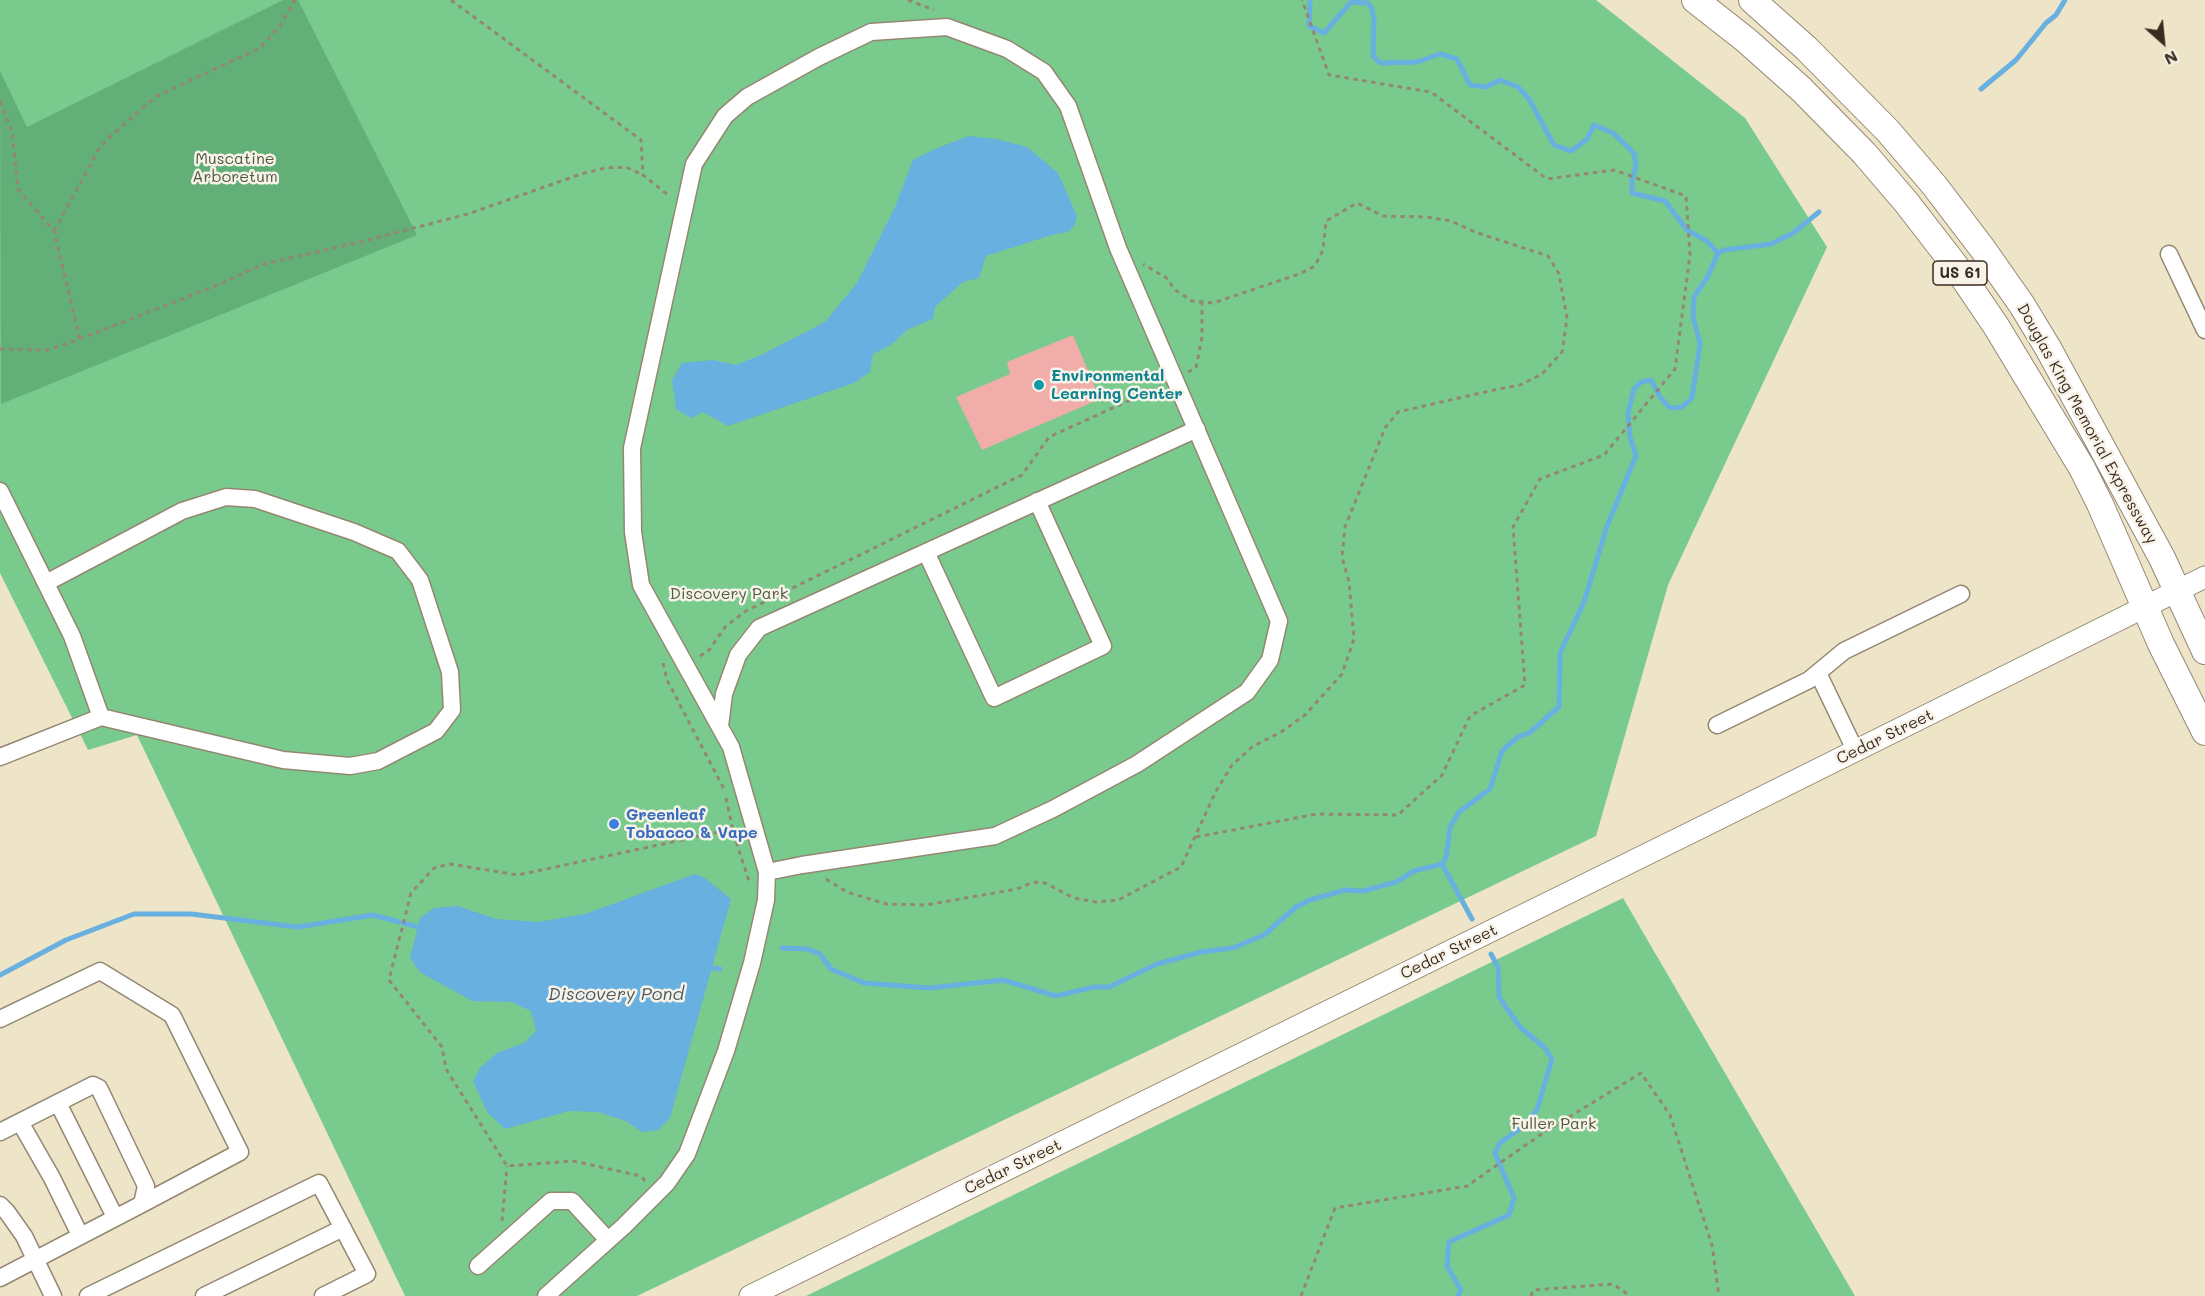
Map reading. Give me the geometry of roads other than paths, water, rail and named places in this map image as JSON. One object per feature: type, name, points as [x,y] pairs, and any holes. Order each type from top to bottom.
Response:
[{"type":"highway","name":"Douglas King Memorial Expressway","points":[[1695,0],[1746,40],[1864,153],[1954,264],[1996,326],[2082,468],[2162,644],[2205,732]]},
{"type":"highway","name":"Douglas King Memorial Expressway","points":[[1752,0],[1807,49],[1888,131],[1934,185],[1982,248],[2048,348],[2162,558],[2205,651]]},
{"type":"main road","name":"Cedar Street","points":[[750,1296],[1856,752],[2205,577]]},
{"type":"street","points":[[546,1296],[667,1183],[687,1154],[726,1051],[752,963],[766,900],[767,872],[731,747],[641,585],[633,532],[632,448],[694,164],[725,116],[747,97],[819,57],[871,32],[947,27],[1007,49],[1044,72],[1068,106],[1118,248],[1280,621],[1270,660],[1247,692],[1137,764],[1053,809],[995,836],[767,872]]},
{"type":"street","points":[[2169,254],[2205,330]]},
{"type":"street","points":[[720,726],[724,694],[738,655],[759,628],[1197,429]]},
{"type":"street","points":[[0,491],[72,636],[101,717]]},
{"type":"street","points":[[0,757],[101,717],[283,760],[350,766],[378,761],[436,731],[452,710],[450,672],[420,580],[398,551],[354,532],[255,499],[226,497],[182,511],[46,583]]},
{"type":"street","points":[[926,552],[994,698],[1103,646],[1037,501]]},
{"type":"street","points":[[1717,725],[1809,680],[1844,651],[1961,594]]},
{"type":"street","points":[[1818,673],[1856,752]]},
{"type":"street","points":[[0,1019],[100,971],[172,1015],[240,1152],[0,1278]]},
{"type":"street","points":[[0,1132],[93,1085],[99,1088],[146,1186],[142,1204]]},
{"type":"street","points":[[58,1103],[115,1217]]},
{"type":"street","points":[[20,1122],[52,1178],[80,1235]]},
{"type":"street","points":[[88,1296],[117,1290],[320,1183],[367,1274],[323,1296]]},
{"type":"street","points":[[477,1266],[551,1201],[572,1201],[608,1239]]},
{"type":"street","points":[[0,1205],[24,1236],[53,1296]]},
{"type":"street","points":[[204,1296],[343,1228]]},
{"type":"water","points":[[969,136],[996,139],[1027,147],[1058,173],[1077,216],[1075,225],[1068,232],[986,256],[979,278],[963,282],[935,307],[933,319],[907,330],[891,345],[873,354],[870,372],[854,383],[728,426],[703,412],[691,418],[676,409],[672,380],[682,363],[713,360],[736,365],[761,355],[825,322],[857,283],[895,207],[913,160]]},
{"type":"water","name":"Discovery Pond","points":[[695,874],[705,878],[731,899],[670,1118],[658,1130],[642,1132],[626,1121],[597,1112],[569,1111],[505,1129],[487,1112],[473,1081],[480,1068],[497,1053],[524,1043],[536,1031],[531,1011],[511,1002],[472,1001],[420,972],[410,958],[420,918],[434,908],[458,906],[496,919],[538,922],[585,914]]},
{"type":"waterway","points":[[1310,0],[1309,26],[1324,33],[1351,2],[1368,3],[1374,19],[1373,56],[1380,63],[1417,62],[1440,54],[1457,59],[1470,85],[1486,87],[1500,80],[1518,87],[1529,99],[1554,145],[1571,151],[1587,139],[1594,125],[1613,133],[1634,153],[1636,166],[1632,179],[1632,193],[1665,201],[1687,230],[1707,241],[1718,253]]},
{"type":"waterway","points":[[1981,89],[2016,60],[2046,23],[2056,15],[2065,0]]},
{"type":"waterway","points":[[782,948],[807,949],[820,954],[831,969],[864,983],[930,988],[1003,980],[1056,996],[1094,987],[1109,987],[1157,964],[1201,952],[1233,948],[1264,935],[1296,907],[1310,900],[1345,890],[1363,891],[1396,882],[1414,871],[1442,864],[1446,858],[1450,827],[1459,812],[1490,789],[1502,751],[1518,737],[1529,733],[1559,707],[1560,653],[1584,602],[1607,526],[1636,456],[1630,437],[1628,413],[1634,389],[1641,382],[1651,380],[1660,397],[1670,408],[1682,407],[1692,398],[1700,344],[1693,316],[1694,297],[1708,276],[1718,253],[1724,250],[1771,244],[1793,233],[1819,212]]},
{"type":"waterway","points":[[1442,864],[1472,919]]},
{"type":"waterway","points":[[0,975],[66,940],[134,914],[191,914],[298,927],[373,915],[422,928]]},
{"type":"waterway","points":[[1458,1296],[1461,1290],[1447,1266],[1449,1242],[1509,1215],[1514,1198],[1495,1153],[1500,1143],[1526,1124],[1537,1110],[1552,1059],[1545,1048],[1520,1027],[1499,997],[1498,967],[1491,954]]},
{"type":"waterway","points":[[706,967],[720,969]]},
{"type":"place","name":"Environmental Learning Center","points":[[1039,385]]},
{"type":"place","name":"Greenleaf Tobacco & Vape","points":[[614,824]]},
{"type":"park label","name":"Muscatine Arboretum","points":[[235,168]]},
{"type":"park label","name":"Discovery Park","points":[[729,594]]},
{"type":"park label","name":"Fuller Park","points":[[1554,1124]]}]
